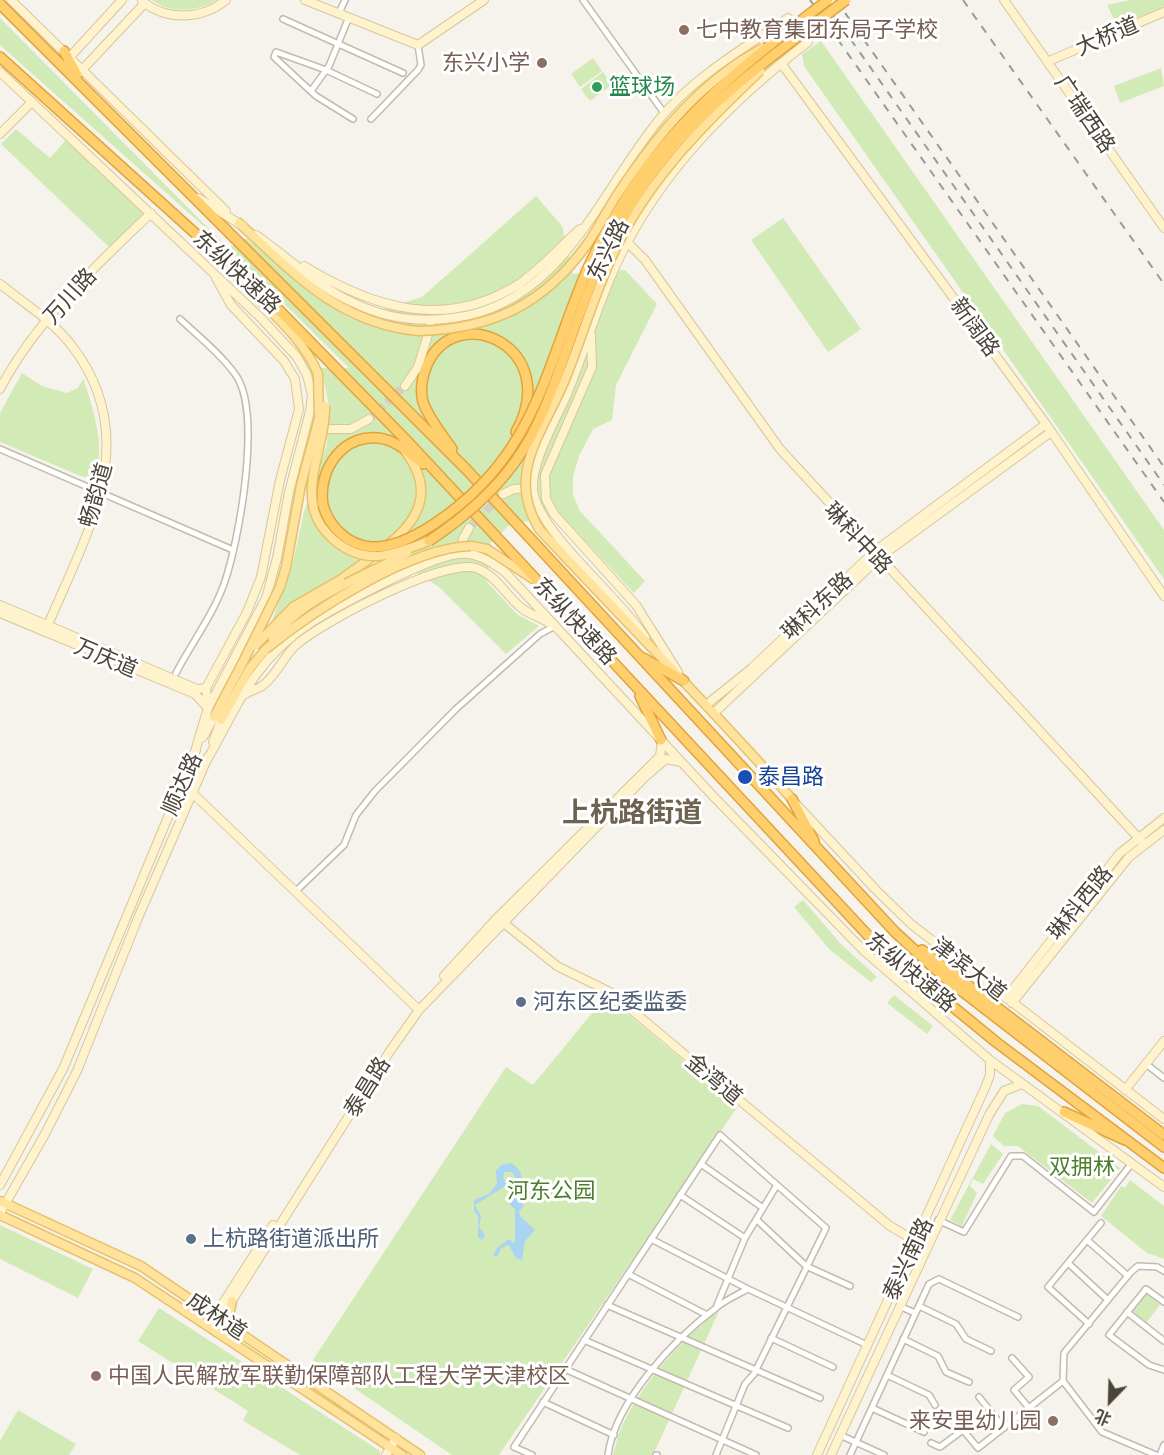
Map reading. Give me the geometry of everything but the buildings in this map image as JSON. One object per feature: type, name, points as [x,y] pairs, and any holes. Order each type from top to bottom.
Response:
[{"type":"highway","name":"东兴路","points":[[401,446],[375,438],[363,439],[345,447],[327,468],[322,487],[323,505],[331,524],[340,533],[367,546],[388,545],[417,536],[457,507],[486,480],[518,441],[531,418],[587,271],[606,231],[633,186],[694,111],[768,45],[828,0]]},
{"type":"highway","name":"东兴路","points":[[429,541],[476,507],[507,472],[524,448],[550,396],[602,258],[632,204],[656,169],[694,123],[727,91],[846,0]]},
{"type":"highway","points":[[0,4],[66,58]]},
{"type":"highway","name":"东纵快速路","points":[[0,57],[269,300],[447,482],[875,943],[978,1028],[1164,1168]]},
{"type":"highway","name":"东纵快速路","points":[[66,58],[78,73],[82,86],[181,188],[466,469],[636,653]]},
{"type":"highway","points":[[466,469],[432,420],[422,393],[423,377],[429,360],[440,348],[456,338],[473,335],[501,341],[520,361],[528,381],[528,397],[522,420],[486,480]]},
{"type":"highway","points":[[401,446],[447,482]]},
{"type":"highway","points":[[636,653],[684,681]]},
{"type":"highway","points":[[636,653],[895,932],[942,964],[1164,1135]]},
{"type":"highway","points":[[635,686],[661,740]]},
{"type":"highway","points":[[792,799],[821,854]]},
{"type":"highway","name":"东纵快速路","points":[[895,932],[945,978],[1164,1148]]},
{"type":"highway","points":[[1064,1112],[1115,1138],[1132,1143]]},
{"type":"main road","points":[[792,799],[646,639],[617,612],[540,530],[524,496],[527,465],[568,372],[596,292],[620,240],[663,173],[691,139],[799,36]]},
{"type":"main road","points":[[239,223],[329,301],[372,323],[418,331],[456,329],[488,322],[524,305],[550,286],[590,241],[618,193],[661,133],[720,75],[768,45]]},
{"type":"main road","points":[[221,256],[247,290],[302,345],[318,374],[324,396],[325,424],[312,498],[325,530],[347,549],[367,555],[396,552],[429,541]]},
{"type":"main road","points":[[245,658],[280,587],[286,567],[301,485],[319,418],[318,374]]},
{"type":"main road","name":"顺达路","points":[[217,719],[245,658],[269,630],[293,607],[340,580],[399,537],[417,513],[421,495],[420,478],[401,446]]},
{"type":"main road","name":"顺达路","points":[[217,719],[276,633],[301,611],[429,541]]},
{"type":"main road","points":[[266,649],[299,621],[392,571],[442,549],[471,546],[487,549],[540,583]]},
{"type":"main road","name":"成林道","points":[[3,1202],[127,1258],[218,1316],[420,1455]]},
{"type":"main road","name":"成林道","points":[[0,1214],[126,1273],[211,1327],[388,1451],[402,1455]]},
{"type":"main road","points":[[232,1301],[229,1316],[236,1329]]},
{"type":"street","points":[[11,0],[66,58],[122,0]]},
{"type":"street","points":[[226,0],[201,14],[181,16],[162,13],[143,2],[78,73],[239,223]]},
{"type":"street","points":[[305,0],[418,45]]},
{"type":"street","points":[[339,13],[345,0]]},
{"type":"street","points":[[418,45],[484,0]]},
{"type":"street","points":[[583,0],[664,113]]},
{"type":"street","name":"广瑞西路","points":[[1004,0],[1164,228]]},
{"type":"street","name":"大桥道","points":[[1049,61],[1164,12]]},
{"type":"street","points":[[311,91],[340,44],[350,17]]},
{"type":"street","points":[[285,254],[324,287],[350,302],[396,317],[432,321],[466,317],[510,301],[549,272],[566,254],[664,113],[719,65],[788,18],[808,42],[781,63],[711,127],[668,177],[626,244],[571,385],[538,461],[533,488],[541,512],[551,528],[625,608],[646,639]]},
{"type":"street","points":[[283,19],[403,73]]},
{"type":"street","points":[[371,119],[418,70],[421,65],[418,45]]},
{"type":"street","points":[[353,119],[311,91],[274,57],[276,52],[326,70],[377,94]]},
{"type":"street","name":"新阔路","points":[[781,63],[1052,432],[1164,596]]},
{"type":"street","points":[[0,72],[261,318],[297,357],[307,375],[312,395],[307,428],[289,492],[277,558],[263,604],[208,708],[194,755]]},
{"type":"street","points":[[0,134],[32,102]]},
{"type":"street","points":[[181,188],[339,287],[369,300],[400,309],[432,310],[465,307],[490,299],[518,284],[543,266],[588,222]]},
{"type":"street","name":"万川路","points":[[0,389],[47,321],[83,279],[151,213]]},
{"type":"street","points":[[588,222],[626,244]]},
{"type":"street","name":"琳科中路","points":[[588,222],[616,242],[626,244],[645,260],[780,450],[1140,842]]},
{"type":"street","points":[[616,242],[616,265]]},
{"type":"street","points":[[208,708],[206,688],[247,612],[261,577],[280,480],[299,410],[295,379],[284,361],[231,305],[212,272]]},
{"type":"street","name":"畅韵道","points":[[0,284],[47,321],[72,345],[88,369],[98,391],[108,436],[102,492],[46,629]]},
{"type":"street","points":[[176,673],[224,586],[242,507],[248,446],[245,404],[236,375],[180,319]]},
{"type":"street","points":[[405,386],[418,367],[432,321]]},
{"type":"street","points":[[590,332],[591,367],[545,475],[546,500],[554,514],[636,604],[684,681]]},
{"type":"street","points":[[307,428],[351,429],[369,418]]},
{"type":"street","name":"琳科东路","points":[[706,705],[752,668],[876,555],[1046,424]]},
{"type":"street","name":"琳科东路","points":[[714,713],[876,555],[1052,432]]},
{"type":"street","points":[[0,449],[233,550]]},
{"type":"street","points":[[503,494],[514,489],[533,488]]},
{"type":"street","points":[[461,553],[463,539],[469,528]]},
{"type":"street","points":[[207,760],[241,699],[264,666],[300,630],[380,586],[442,557],[461,553],[483,558],[499,568],[864,951],[990,1060],[1164,1187]]},
{"type":"street","points":[[241,699],[250,690],[264,685],[294,647],[317,629],[403,585],[442,569],[462,566],[477,568],[493,578],[524,610],[555,626]]},
{"type":"street","points":[[263,604],[300,630]]},
{"type":"street","name":"万庆道","points":[[0,605],[46,629],[195,694],[208,708]]},
{"type":"street","name":"万庆道","points":[[0,613],[197,689],[206,688]]},
{"type":"street","points":[[295,892],[344,845],[356,815],[375,792],[456,709],[540,634],[555,626]]},
{"type":"street","name":"顺达路","points":[[0,1185],[63,1069],[194,755],[217,719]]},
{"type":"street","name":"顺达路","points":[[0,1214],[3,1202],[77,1071],[207,760],[217,719]]},
{"type":"street","name":"泰昌路","points":[[211,1327],[383,1052],[418,1008],[500,920],[660,756],[663,747],[661,740]]},
{"type":"street","name":"泰昌路","points":[[500,920],[662,762],[671,758],[685,765]]},
{"type":"street","points":[[182,783],[418,1008]]},
{"type":"street","name":"津滨大道","points":[[792,799],[877,891],[911,924],[1164,1119]]},
{"type":"street","name":"琳科西路","points":[[1009,1000],[1140,842],[1164,818]]},
{"type":"street","name":"琳科西路","points":[[1140,842],[1164,830]]},
{"type":"street","name":"金湾道","points":[[500,920],[557,966],[610,992],[891,1226],[926,1247]]},
{"type":"street","name":"泰昌路","points":[[218,1316],[232,1301],[418,1008]]},
{"type":"street","points":[[1125,1090],[1164,1041]]},
{"type":"street","name":"泰兴南路","points":[[817,1455],[985,1088],[990,1075],[990,1060]]},
{"type":"street","points":[[1146,1064],[1164,1078]]},
{"type":"street","name":"泰兴南路","points":[[831,1455],[938,1220],[995,1102],[1004,1091],[1022,1084]]},
{"type":"street","points":[[509,1455],[720,1135],[826,1227],[756,1370],[745,1384],[716,1455]]},
{"type":"street","points":[[938,1220],[964,1232],[1011,1156],[1023,1156],[1094,1212],[1132,1163]]},
{"type":"street","points":[[701,1164],[763,1208]]},
{"type":"street","points":[[717,1307],[746,1238],[777,1185]]},
{"type":"street","points":[[680,1195],[746,1238]]},
{"type":"street","points":[[756,1220],[806,1266],[850,1286]]},
{"type":"street","points":[[1089,1324],[1048,1287],[1101,1223]]},
{"type":"street","points":[[651,1239],[748,1289],[867,1345]]},
{"type":"street","points":[[1087,1240],[1128,1276]]},
{"type":"street","points":[[1068,1263],[1108,1300]]},
{"type":"street","points":[[1164,1271],[1157,1266],[1138,1266],[1128,1276],[1064,1353],[1063,1381],[1102,1432],[1158,1455],[1164,1445]]},
{"type":"street","points":[[628,1274],[708,1315]]},
{"type":"street","points":[[850,1455],[929,1284],[939,1279],[1018,1317]]},
{"type":"street","points":[[608,1455],[614,1435],[632,1400],[652,1369],[681,1338],[717,1307],[748,1289]]},
{"type":"street","points":[[1164,1302],[1146,1289],[1109,1335],[1149,1365],[1164,1370]]},
{"type":"street","points":[[607,1305],[820,1398]]},
{"type":"street","points":[[900,1306],[915,1313]]},
{"type":"street","points":[[919,1306],[956,1324],[966,1339],[991,1351]]},
{"type":"street","points":[[1127,1312],[1164,1341]]},
{"type":"street","points":[[771,1338],[833,1367]]},
{"type":"street","points":[[903,1339],[938,1356],[946,1372],[969,1382]]},
{"type":"street","points":[[584,1340],[788,1428]]},
{"type":"street","points":[[1012,1358],[1029,1377],[1014,1390],[1029,1408]]},
{"type":"street","points":[[565,1369],[756,1455]]},
{"type":"street","points":[[887,1375],[929,1395],[935,1405]]},
{"type":"street","points":[[931,1443],[940,1447],[963,1430],[978,1448],[1063,1381]]},
{"type":"street","points":[[979,1397],[1004,1428]]},
{"type":"street","points":[[543,1402],[614,1435]]},
{"type":"street","points":[[872,1408],[924,1432]]},
{"type":"street","points":[[840,1435],[884,1455]]},
{"type":"street","points":[[388,1451],[396,1438]]},
{"type":"street","points":[[513,1447],[532,1455]]},
{"type":"green space","points":[[152,0],[217,0],[201,7],[184,10],[167,8]]},
{"type":"green space","points":[[1130,0],[1164,0],[1164,7],[1118,28],[1107,5]]},
{"type":"green space","points":[[0,18],[228,248],[0,45]]},
{"type":"green space","points":[[821,41],[1164,530],[1164,579],[804,66],[802,54]]},
{"type":"green space","name":"篮球场","points":[[593,58],[602,71],[580,87],[571,74]]},
{"type":"green space","points":[[1161,68],[1164,86],[1120,103],[1114,86]]},
{"type":"green space","name":"篮球场","points":[[603,72],[612,85],[590,101],[581,89]]},
{"type":"green space","points":[[16,129],[50,158],[66,140],[146,214],[110,248],[1,144]]},
{"type":"green space","points":[[536,196],[562,226],[573,274],[625,270],[657,304],[616,385],[612,420],[593,429],[579,456],[573,476],[573,495],[580,511],[645,581],[634,593],[559,513],[508,526],[490,544],[487,582],[518,615],[539,626],[506,654],[439,587],[389,555],[324,584],[272,621],[292,566],[304,512],[327,444],[328,401],[321,368],[349,368],[228,248],[246,238],[314,295],[351,319],[422,297]]},
{"type":"green space","points":[[783,218],[861,329],[828,352],[751,240]]},
{"type":"green space","points":[[22,373],[42,386],[67,393],[78,388],[83,379],[91,401],[98,434],[98,464],[93,473],[83,477],[0,442],[0,413]]},
{"type":"green space","points":[[803,900],[840,943],[877,977],[871,982],[830,950],[794,907]]},
{"type":"green space","points":[[894,995],[933,1026],[927,1034],[887,1003]]},
{"type":"green space","name":"河东公园","points":[[606,996],[738,1106],[499,1455],[452,1455],[313,1360],[506,1067],[533,1085]]},
{"type":"green space","name":"双拥林","points":[[1022,1104],[1038,1106],[1120,1168],[1092,1203],[1018,1146],[1004,1146],[993,1136],[1005,1113]]},
{"type":"green space","points":[[991,1144],[1003,1154],[983,1184],[973,1179],[970,1186],[977,1193],[962,1226],[950,1220]]},
{"type":"green space","points":[[1130,1180],[1164,1206],[1164,1259],[1147,1253],[1101,1216],[1121,1186],[1125,1188]]},
{"type":"green space","points":[[0,1225],[93,1269],[78,1298],[0,1259]]},
{"type":"green space","points":[[1147,1294],[1160,1305],[1146,1323],[1133,1311]]},
{"type":"green space","points":[[159,1308],[380,1451],[380,1455],[300,1455],[245,1422],[243,1420],[248,1411],[138,1341]]},
{"type":"green space","points":[[719,1311],[653,1455],[613,1455],[623,1424],[653,1377],[691,1334]]},
{"type":"green space","points":[[18,1410],[76,1444],[69,1455],[0,1455],[0,1441]]},
{"type":"water","points":[[511,1163],[519,1171],[522,1179],[518,1199],[524,1206],[519,1211],[520,1216],[535,1230],[525,1241],[522,1260],[516,1258],[509,1245],[501,1248],[497,1257],[493,1255],[497,1248],[509,1239],[513,1243],[515,1241],[515,1209],[510,1205],[508,1193],[518,1181],[512,1172],[505,1172],[503,1177],[507,1185],[475,1205],[481,1216],[479,1227],[485,1235],[482,1240],[478,1237],[478,1216],[474,1211],[474,1200],[489,1194],[497,1184],[496,1171],[501,1165]]},
{"type":"tunnel","points":[[369,419],[405,386]]},
{"type":"tunnel","points":[[469,528],[500,497]]},
{"type":"railway","points":[[810,0],[1164,502]]},
{"type":"railway","points":[[823,0],[1164,485]]},
{"type":"railway","points":[[836,0],[1164,467]]},
{"type":"railway","points":[[963,0],[1164,284]]},
{"type":"place","name":"七中教育集团东局子学校","points":[[684,30]]},
{"type":"place","name":"东兴小学","points":[[542,63]]},
{"type":"place","name":"篮球场","points":[[597,87]]},
{"type":"place","name":"泰昌路","points":[[745,777]]},
{"type":"place","name":"河东区纪委监委","points":[[521,1002]]},
{"type":"place","name":"上杭路街道派出所","points":[[191,1239]]},
{"type":"place","name":"中国人民解放军联勤保障部队工程大学天津校区","points":[[96,1376]]},
{"type":"place","name":"来安里幼儿园","points":[[1053,1421]]},
{"type":"district","name":"上杭路街道","points":[[632,813]]}]
